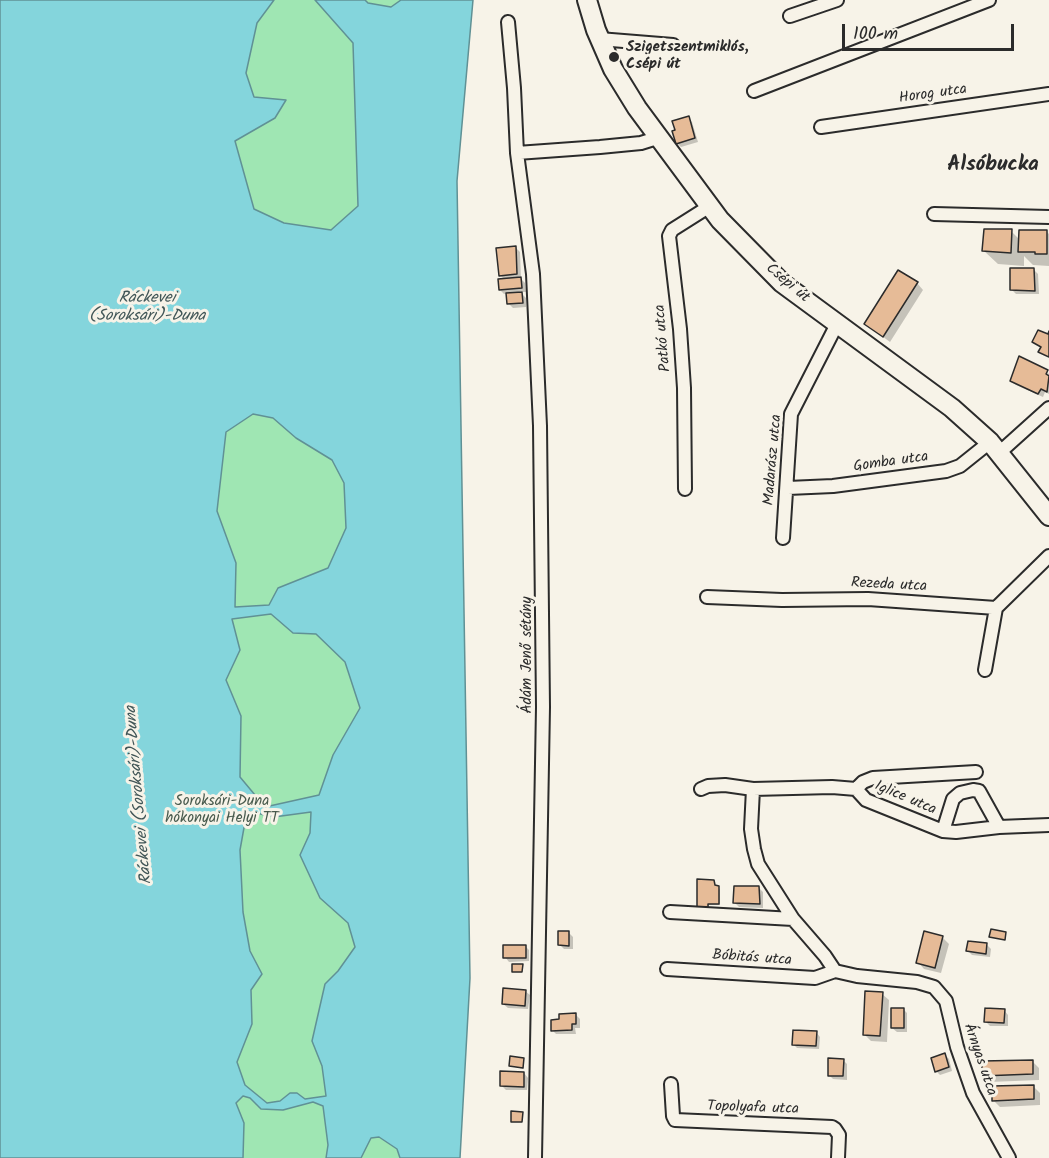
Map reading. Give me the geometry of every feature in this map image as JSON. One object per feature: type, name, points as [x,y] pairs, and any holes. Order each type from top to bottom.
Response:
[{"type":"street","name":"Csépi út","points":[[587,0],[599,39],[613,69],[657,138],[735,237],[782,283],[952,408],[994,447],[1049,516]]},
{"type":"street","points":[[790,16],[837,0]]},
{"type":"street","points":[[754,91],[989,0]]},
{"type":"street","name":"Ádám Jenő sétány","points":[[508,22],[517,153],[533,274],[540,426],[543,707],[536,1158]]},
{"type":"street","points":[[599,39],[673,45]]},
{"type":"street","name":"Horog utca","points":[[821,127],[1049,94]]},
{"type":"street","points":[[517,153],[600,147],[657,138]]},
{"type":"street","name":"Patkó utca","points":[[685,489],[684,388],[669,236],[672,230],[710,206]]},
{"type":"street","points":[[934,214],[970,220],[1049,217]]},
{"type":"street","name":"Madarász utca","points":[[783,538],[791,414],[837,324]]},
{"type":"street","name":"Gomba utca","points":[[788,488],[832,486],[946,471],[994,447],[1049,408]]},
{"type":"street","points":[[985,670],[996,608],[1049,556]]},
{"type":"street","name":"Rezeda utca","points":[[707,597],[782,600],[868,598],[996,608]]},
{"type":"street","points":[[856,789],[863,782],[873,778],[976,772]]},
{"type":"street","name":"Iglice utca","points":[[701,789],[708,786],[725,785],[753,789],[821,787],[856,789],[866,800],[943,831],[956,832],[999,826],[1049,825]]},
{"type":"street","points":[[753,789],[751,829],[758,864],[792,919],[825,956],[835,971]]},
{"type":"street","points":[[943,831],[952,799],[960,793],[974,790],[979,791],[999,826]]},
{"type":"street","points":[[670,912],[792,919]]},
{"type":"street","name":"Bóbitás utca","points":[[667,969],[816,978],[835,971]]},
{"type":"street","name":"Árnyas utca","points":[[835,971],[857,976],[917,982],[934,987],[946,1000],[957,1047],[973,1093],[1009,1158]]},
{"type":"street","name":"Topolyafa utca","points":[[671,1084],[675,1120],[832,1127],[839,1135],[838,1158]]},
{"type":"green space","name":"Ráckevei (Soroksári)-Duna","points":[[0,0],[473,0],[457,181],[436,1158],[0,1158]]},
{"type":"water","name":"Ráckevei (Soroksári)-Duna","points":[[0,0],[274,0],[257,23],[246,73],[254,97],[286,100],[275,118],[235,141],[254,209],[284,223],[331,230],[358,206],[353,43],[315,0],[365,0],[368,3],[391,7],[401,0],[473,0],[457,181],[470,978],[460,1158],[400,1158],[397,1149],[379,1137],[371,1138],[361,1158],[326,1158],[328,1145],[323,1106],[313,1102],[283,1110],[261,1109],[250,1098],[243,1096],[236,1103],[244,1123],[243,1158],[0,1158]],"holes":[[[253,414],[273,418],[296,438],[332,460],[344,483],[346,528],[328,568],[278,588],[269,605],[235,607],[236,563],[217,511],[226,432]],[[271,614],[293,633],[316,634],[345,662],[360,708],[333,755],[319,795],[265,807],[240,777],[241,716],[226,680],[240,650],[232,619]],[[247,811],[274,817],[311,812],[310,833],[300,855],[320,898],[348,923],[355,947],[338,971],[325,984],[312,1041],[322,1066],[326,1096],[305,1099],[297,1093],[290,1093],[280,1101],[267,1103],[245,1085],[237,1062],[252,1024],[251,990],[262,974],[250,951],[243,912],[240,850]]]},
{"type":"building","points":[[689,116],[695,138],[676,144],[672,121]]},
{"type":"building","points":[[984,229],[1012,229],[1011,253],[982,251]]},
{"type":"building","points":[[1019,230],[1047,230],[1047,254],[1018,252]]},
{"type":"building","points":[[516,246],[517,274],[499,276],[496,248]]},
{"type":"building","points":[[1010,268],[1034,268],[1035,291],[1010,290]]},
{"type":"building","points":[[898,270],[918,282],[883,337],[864,324]]},
{"type":"building","points":[[521,277],[522,288],[499,290],[498,279]]},
{"type":"building","points":[[522,292],[523,303],[507,304],[506,293]]},
{"type":"building","points":[[1038,330],[1048,334],[1049,331],[1049,357],[1038,352],[1041,347],[1032,342]]},
{"type":"building","points":[[1019,356],[1048,370],[1046,374],[1049,376],[1047,392],[1041,389],[1038,394],[1010,381]]},
{"type":"building","points":[[697,879],[714,880],[715,885],[719,886],[719,904],[697,907]]},
{"type":"building","points":[[734,886],[759,886],[760,904],[733,903]]},
{"type":"building","points":[[991,929],[1006,932],[1005,940],[989,937]]},
{"type":"building","points":[[558,931],[569,931],[569,946],[558,945]]},
{"type":"building","points":[[924,931],[943,936],[935,968],[916,963]]},
{"type":"building","points":[[968,941],[987,943],[986,954],[966,951]]},
{"type":"building","points":[[503,945],[526,945],[526,958],[503,958]]},
{"type":"building","points":[[512,964],[523,964],[522,972],[512,972]]},
{"type":"building","points":[[503,988],[526,990],[525,1006],[502,1004]]},
{"type":"building","points":[[865,991],[883,992],[880,1036],[863,1035]]},
{"type":"building","points":[[891,1008],[904,1008],[904,1028],[891,1028]]},
{"type":"building","points":[[985,1008],[1005,1009],[1004,1023],[984,1022]]},
{"type":"building","points":[[576,1013],[576,1024],[572,1024],[572,1030],[551,1031],[551,1020],[559,1019],[559,1014]]},
{"type":"building","points":[[793,1030],[817,1031],[816,1046],[792,1045]]},
{"type":"building","points":[[945,1053],[949,1067],[935,1072],[931,1058]]},
{"type":"building","points":[[510,1056],[524,1058],[523,1068],[509,1066]]},
{"type":"building","points":[[828,1058],[844,1059],[843,1076],[828,1076]]},
{"type":"building","points":[[1033,1060],[1033,1074],[982,1076],[982,1061]]},
{"type":"building","points":[[500,1071],[524,1072],[524,1087],[500,1086]]},
{"type":"building","points":[[1034,1085],[1034,1099],[992,1101],[992,1086]]},
{"type":"building","points":[[511,1111],[523,1112],[522,1122],[511,1122]]},
{"type":"place","name":"Szigetszentmiklós, Csépi út","points":[[614,57]]},
{"type":"district","name":"Alsóbucka","points":[[993,166]]},
{"type":"park label","name":"Soroksári-Duna hókonyai Helyi TT","points":[[222,810]]}]
